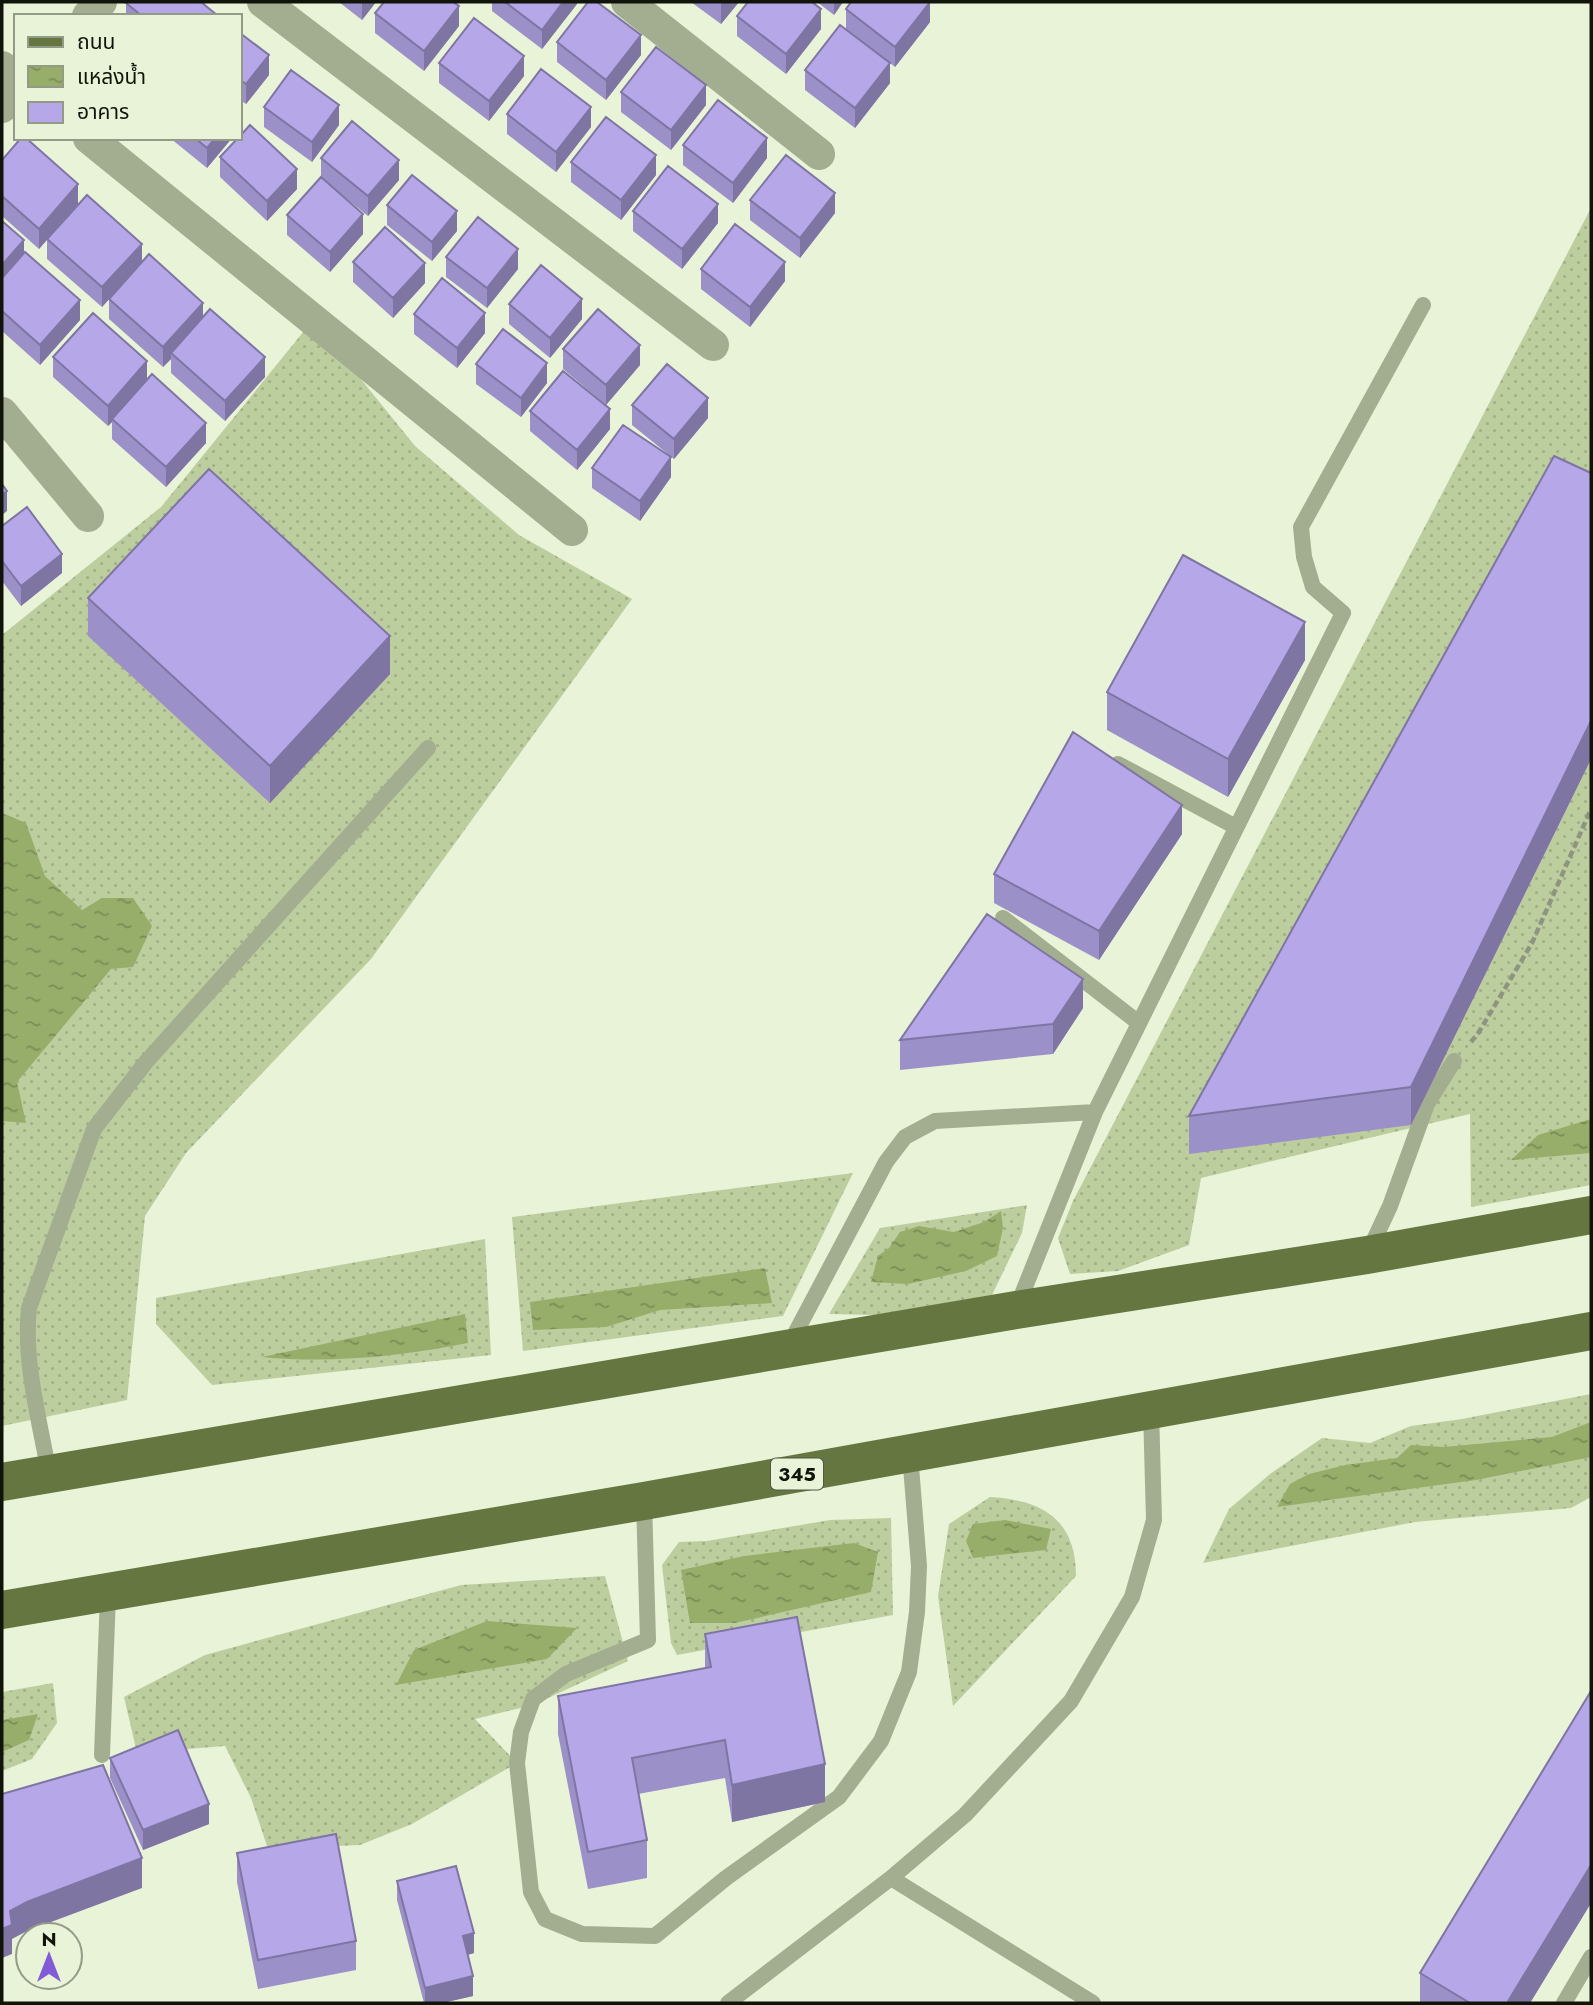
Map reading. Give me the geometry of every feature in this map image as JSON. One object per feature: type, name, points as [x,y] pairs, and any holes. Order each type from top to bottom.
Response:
[{"type":"main road","points":[[2,1482],[786,1351],[1022,1296],[1367,1255],[1591,1215]]},
{"type":"main road","name":"345","points":[[2,1610],[644,1501],[1591,1331]]},
{"type":"street","points":[[263,2],[713,345]]},
{"type":"street","points":[[627,2],[819,155]]},
{"type":"street","points":[[91,140],[572,530]]},
{"type":"street","points":[[2,413],[88,516]]},
{"type":"lane","points":[[1022,1296],[1095,1112],[1343,613],[1312,587],[1304,557],[1301,527],[1423,305]]},
{"type":"lane","points":[[49,1474],[26,1331],[29,1308],[94,1129],[146,1062],[428,748]]},
{"type":"lane","points":[[1103,756],[1236,827]]},
{"type":"lane","points":[[1003,918],[1139,1023]]},
{"type":"lane","points":[[1367,1255],[1390,1206],[1427,1104],[1454,1061]]},
{"type":"lane","points":[[786,1351],[886,1162],[905,1137],[935,1121],[1095,1112]]},
{"type":"lane","points":[[728,2003],[891,1878],[965,1815],[1071,1701],[1132,1598],[1154,1520],[1151,1410]]},
{"type":"lane","points":[[644,1501],[648,1640],[566,1674],[533,1699],[521,1732],[517,1763],[531,1892],[545,1919],[582,1934],[655,1936],[726,1878],[839,1797],[881,1741],[909,1672],[917,1612],[919,1566],[910,1454]]},
{"type":"lane","points":[[102,1755],[108,1594]]},
{"type":"lane","points":[[891,1878],[1093,2003]]},
{"type":"lane","points":[[1564,2003],[1591,1957]]},
{"type":"path","points":[[1454,1061],[1479,1032],[1532,943],[1591,809]]},
{"type":"shaded area","points":[[1591,208],[1591,1185],[1471,1207],[1470,1114],[1201,1178],[1189,1245],[1118,1271],[1070,1274],[1058,1238],[1073,1201]]},
{"type":"shaded area","points":[[313,320],[415,446],[519,535],[632,599],[371,959],[186,1153],[145,1216],[127,1400],[2,1426],[2,635],[161,507]]},
{"type":"shaded area","points":[[853,1173],[783,1316],[523,1351],[512,1217]]},
{"type":"shaded area","points":[[1027,1205],[1022,1233],[992,1295],[876,1315],[829,1314],[880,1228]]},
{"type":"shaded area","points":[[485,1239],[491,1355],[212,1385],[156,1324],[156,1298]]},
{"type":"shaded area","points":[[1591,1394],[1591,1497],[1571,1508],[1415,1522],[1203,1563],[1229,1509],[1270,1474],[1322,1438],[1370,1443],[1411,1426]]},
{"type":"shaded area","points":[[990,1497],[1025,1503],[1052,1516],[1070,1540],[1076,1576],[953,1706],[938,1596],[949,1524]]},
{"type":"shaded area","points":[[891,1518],[893,1615],[677,1655],[671,1643],[662,1565],[679,1542],[707,1541],[830,1520]]},
{"type":"shaded area","points":[[605,1576],[628,1661],[533,1705],[475,1719],[517,1763],[412,1824],[360,1845],[268,1849],[251,1798],[225,1746],[137,1753],[124,1697],[205,1655],[461,1585]]},
{"type":"shaded area","points":[[53,1683],[57,1723],[32,1759],[2,1771],[2,1692]]},
{"type":"water","points":[[2,813],[26,823],[45,876],[82,910],[102,898],[133,898],[152,926],[133,967],[111,969],[17,1082],[26,1123],[2,1121]]},
{"type":"water","points":[[1591,1119],[1591,1153],[1511,1160],[1538,1135]]},
{"type":"water","points":[[1001,1211],[1003,1228],[997,1256],[966,1271],[908,1284],[871,1282],[878,1256],[889,1248],[900,1232],[919,1226],[954,1232],[984,1222]]},
{"type":"water","points":[[765,1268],[772,1303],[660,1310],[606,1327],[533,1330],[530,1302]]},
{"type":"water","points":[[465,1314],[468,1343],[366,1358],[314,1360],[262,1357]]},
{"type":"water","points":[[1591,1422],[1591,1457],[1476,1480],[1277,1507],[1290,1484],[1309,1474],[1345,1465],[1397,1458],[1411,1445],[1444,1447],[1552,1437]]},
{"type":"water","points":[[1005,1520],[1051,1529],[1046,1550],[973,1558],[966,1541],[973,1524]]},
{"type":"water","points":[[854,1543],[878,1552],[871,1592],[735,1623],[690,1623],[681,1570],[744,1556]]},
{"type":"water","points":[[487,1621],[577,1628],[547,1659],[396,1685],[414,1650]]},
{"type":"water","points":[[38,1714],[29,1740],[2,1752],[2,1720]]},
{"type":"building","points":[[201,2],[216,14],[140,14],[126,3]]},
{"type":"building","points":[[384,2],[453,2],[459,6],[424,51],[375,13]]},
{"type":"building","points":[[505,2],[563,2],[542,30]]},
{"type":"building","points":[[588,2],[597,2],[641,35],[606,80],[557,42]]},
{"type":"building","points":[[748,2],[812,2],[821,9],[786,54],[737,16]]},
{"type":"building","points":[[851,2],[930,2],[895,47],[846,9]]},
{"type":"building","points":[[474,18],[524,56],[489,101],[439,63]]},
{"type":"building","points":[[840,25],[890,63],[855,108],[805,70]]},
{"type":"building","points":[[242,35],[269,55],[246,84],[242,81]]},
{"type":"building","points":[[656,47],[706,85],[671,130],[621,92]]},
{"type":"building","points":[[541,69],[591,107],[556,152],[507,114]]},
{"type":"building","points":[[291,70],[339,105],[312,142],[264,107]]},
{"type":"building","points":[[718,100],[767,138],[733,183],[683,145]]},
{"type":"building","points":[[606,117],[656,155],[621,200],[571,162]]},
{"type":"building","points":[[352,121],[399,160],[368,196],[321,158]]},
{"type":"building","points":[[250,125],[297,169],[267,201],[220,157],[236,140],[242,140],[242,134]]},
{"type":"building","points":[[19,140],[28,140],[78,184],[39,229],[2,196],[2,160]]},
{"type":"building","points":[[197,140],[213,140],[207,148]]},
{"type":"building","points":[[786,155],[835,193],[800,238],[750,200]]},
{"type":"building","points":[[668,166],[718,204],[682,249],[633,211]]},
{"type":"building","points":[[412,175],[457,211],[432,242],[387,205]]},
{"type":"building","points":[[321,177],[363,214],[330,252],[287,215]]},
{"type":"building","points":[[87,195],[142,244],[102,287],[47,239]]},
{"type":"building","points":[[478,217],[518,249],[487,288],[446,257]]},
{"type":"building","points":[[2,221],[24,240],[2,265]]},
{"type":"building","points":[[735,224],[785,262],[750,307],[701,269]]},
{"type":"building","points":[[385,227],[425,263],[393,298],[353,262]]},
{"type":"building","points":[[25,252],[80,300],[40,345],[2,311],[2,278]]},
{"type":"building","points":[[149,254],[203,303],[163,347],[109,299]]},
{"type":"building","points":[[541,265],[582,299],[550,338],[509,304]]},
{"type":"building","points":[[442,278],[485,313],[457,348],[414,314]]},
{"type":"building","points":[[210,309],[265,357],[225,401],[171,353]]},
{"type":"building","points":[[598,309],[640,345],[606,385],[563,349]]},
{"type":"building","points":[[93,313],[147,361],[108,406],[53,357]]},
{"type":"building","points":[[503,329],[547,363],[521,398],[476,364]]},
{"type":"building","points":[[667,364],[708,398],[674,439],[632,405]]},
{"type":"building","points":[[563,371],[610,409],[577,450],[530,411]]},
{"type":"building","points":[[152,374],[206,423],[166,467],[112,419]]},
{"type":"building","points":[[623,425],[671,457],[640,501],[592,468]]},
{"type":"building","points":[[1554,456],[1591,473],[1591,721],[1411,1087],[1189,1116]]},
{"type":"building","points":[[209,469],[390,636],[270,766],[88,598]]},
{"type":"building","points":[[27,507],[62,554],[21,586],[2,561],[2,526]]},
{"type":"building","points":[[1183,555],[1305,622],[1228,759],[1107,692]]},
{"type":"building","points":[[1073,732],[1182,805],[1099,931],[994,874]]},
{"type":"building","points":[[987,914],[1083,979],[1053,1024],[900,1040]]},
{"type":"building","points":[[797,1617],[825,1764],[732,1785],[725,1740],[632,1758],[647,1840],[588,1852],[558,1696],[711,1667],[705,1634]]},
{"type":"building","points":[[1591,1691],[1591,1865],[1507,2003],[1470,2003],[1420,1973]]},
{"type":"building","points":[[178,1730],[209,1804],[143,1830],[110,1758]]},
{"type":"building","points":[[103,1765],[142,1858],[27,1902],[10,1911],[12,1925],[2,1929],[2,1794]]},
{"type":"building","points":[[336,1834],[356,1941],[258,1960],[237,1853]]},
{"type":"building","points":[[456,1866],[474,1933],[463,1936],[473,1976],[425,1988],[397,1881]]}]
